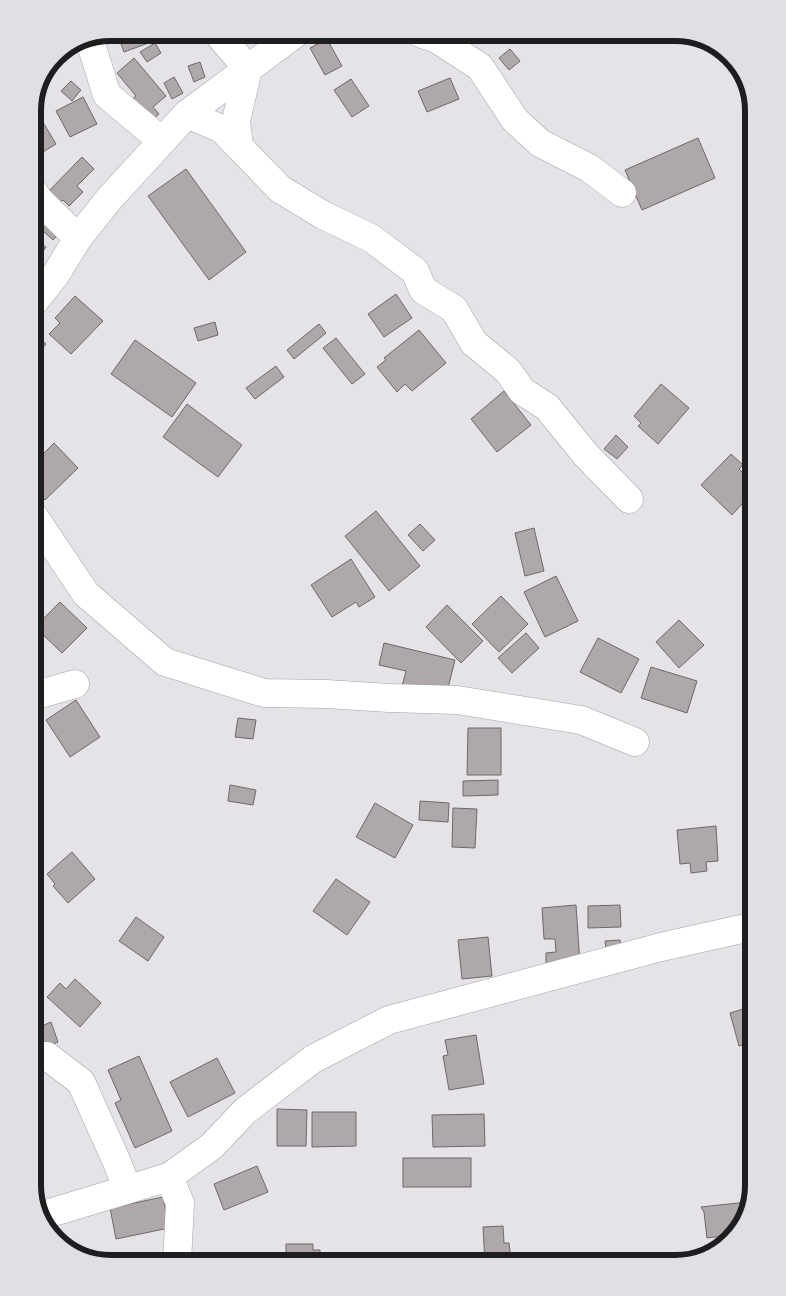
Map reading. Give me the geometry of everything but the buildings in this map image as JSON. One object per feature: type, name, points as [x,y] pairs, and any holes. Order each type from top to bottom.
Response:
[{"type":"street","points":[[224,41],[248,69]]},
{"type":"street","points":[[41,292],[56,274],[78,238],[110,198],[187,114],[284,41]]},
{"type":"street","points":[[442,41],[480,66],[515,120],[540,143],[589,168],[622,192]]},
{"type":"street","points":[[91,45],[107,95],[162,141]]},
{"type":"street","points":[[238,146],[236,121],[248,69]]},
{"type":"street","points":[[187,114],[222,129],[280,189],[324,215],[371,238],[415,271],[423,290],[454,308],[474,343],[508,370],[522,391],[547,407],[586,455],[629,499]]},
{"type":"street","points":[[41,202],[78,238]]},
{"type":"street","points":[[41,527],[86,594],[165,662],[264,693],[457,700],[580,720],[636,742]]},
{"type":"street","points":[[41,694],[75,684]]},
{"type":"street","points":[[48,1213],[169,1176],[212,1146],[246,1111],[313,1059],[389,1020],[661,947],[745,928]]},
{"type":"street","points":[[47,1056],[81,1082],[127,1188]]},
{"type":"street","points":[[169,1176],[180,1203],[177,1255]]}]
